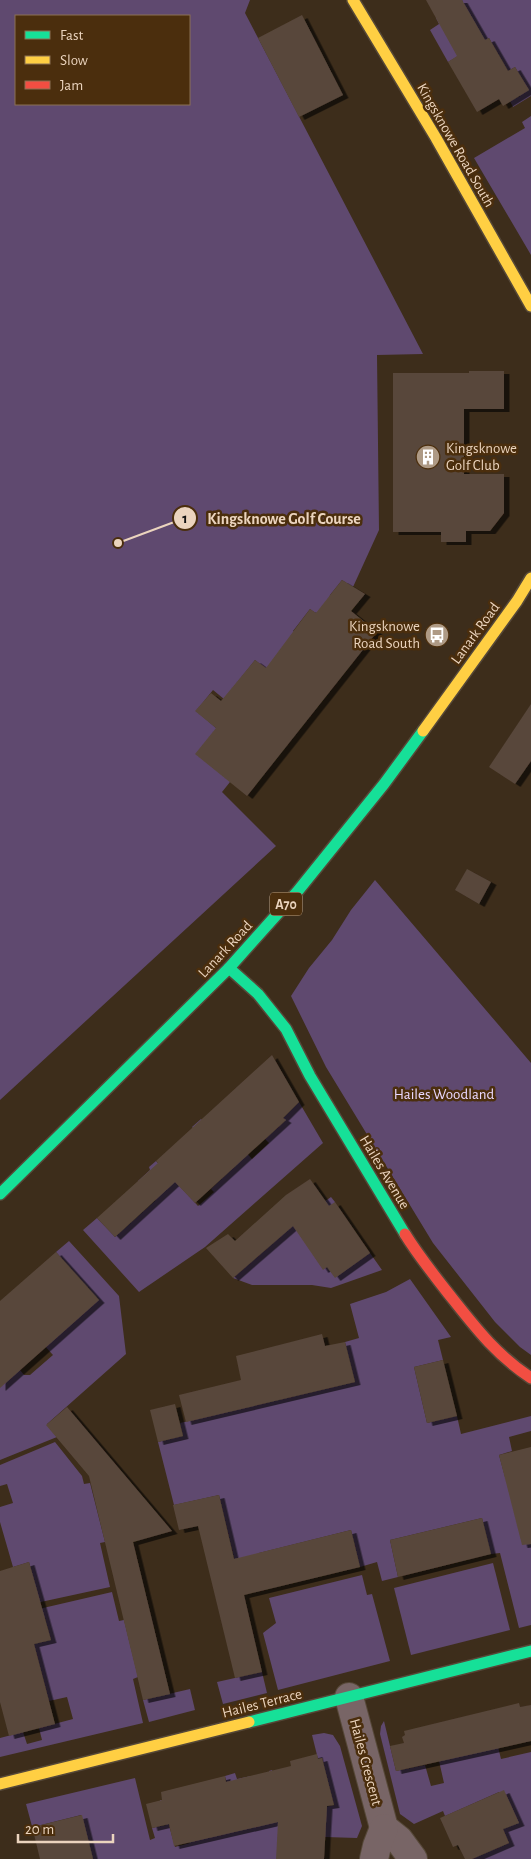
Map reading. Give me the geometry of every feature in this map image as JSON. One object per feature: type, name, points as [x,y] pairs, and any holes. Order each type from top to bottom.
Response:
[{"type":"street","name":"Kingsknowe Road South","points":[[353,0],[436,138],[531,306]]},
{"type":"street","name":"Lanark Road","points":[[0,1194],[230,968],[297,892],[384,784],[517,601],[531,578]]},
{"type":"street","name":"Hailes Avenue","points":[[230,968],[258,994],[286,1029],[324,1100],[417,1254],[481,1335],[508,1362],[531,1378]]},
{"type":"street","name":"Hailes Terrace","points":[[0,1784],[531,1651]]},
{"type":"street","name":"Hailes Crescent","points":[[349,1697],[384,1828]]},
{"type":"street","points":[[374,1859],[376,1846],[384,1828],[399,1840],[413,1859]]},
{"type":"green space","points":[[0,0],[250,0],[245,13],[423,354],[377,355],[379,530],[353,587],[342,580],[330,595],[325,620],[310,609],[293,631],[307,643],[312,705],[255,660],[224,699],[213,690],[196,711],[216,728],[230,782],[222,792],[276,846],[0,1100]]},
{"type":"green space","points":[[462,0],[531,0],[531,96],[513,107],[510,101],[520,96],[516,89],[525,84],[515,67],[508,71],[489,38],[448,62],[430,30],[439,24],[436,18],[463,2]]},
{"type":"green space","points":[[531,116],[531,255],[474,158],[525,128],[522,122]]},
{"type":"green space","name":"Hailes Woodland","points":[[375,880],[531,1063],[531,1355],[520,1347],[495,1322],[433,1243],[326,1067],[291,996],[309,968],[332,940],[351,910]]},
{"type":"green space","points":[[299,1102],[323,1143],[205,1247],[139,1292],[83,1230],[97,1218],[115,1237],[156,1200],[138,1181],[150,1170],[149,1167],[156,1161],[198,1206],[214,1192],[211,1189],[231,1170],[192,1127],[201,1119],[225,1146],[234,1139],[252,1159],[269,1143],[265,1139],[285,1121],[283,1118]]},
{"type":"green space","points":[[331,1197],[335,1202],[327,1267],[335,1277],[370,1253],[382,1270],[331,1288],[312,1285],[252,1285],[233,1278],[304,1216]]},
{"type":"green space","points":[[69,1241],[119,1296],[126,1354],[47,1424],[57,1437],[0,1460],[0,1368],[20,1370],[24,1375],[30,1375],[53,1355],[4,1301],[99,1300],[56,1252]]},
{"type":"green space","points":[[410,1279],[451,1337],[438,1340],[443,1360],[414,1367],[427,1423],[457,1416],[461,1434],[531,1416],[531,1431],[509,1437],[512,1451],[499,1455],[505,1477],[531,1504],[531,1625],[519,1628],[500,1553],[491,1554],[482,1518],[390,1540],[398,1577],[382,1581],[377,1562],[360,1567],[351,1530],[259,1553],[243,1595],[219,1495],[174,1505],[158,1442],[183,1436],[180,1423],[355,1382],[345,1342],[359,1338],[350,1304],[386,1292]]},
{"type":"green space","points":[[55,1442],[82,1476],[84,1484],[90,1483],[105,1542],[100,1543],[110,1587],[13,1608],[35,1584],[29,1562],[13,1567],[0,1522],[0,1507],[13,1503],[7,1484],[0,1486],[0,1465]]},
{"type":"green space","points":[[493,1563],[510,1630],[411,1655],[394,1588]]},
{"type":"green space","points":[[362,1575],[367,1595],[372,1594],[390,1661],[278,1690],[263,1633],[276,1623],[269,1598]]},
{"type":"green space","points":[[112,1592],[119,1621],[124,1620],[138,1677],[133,1679],[143,1723],[0,1757],[0,1738],[23,1732],[27,1744],[42,1740],[39,1728],[73,1719],[67,1697],[49,1701],[34,1644],[51,1640],[45,1618],[0,1630],[0,1618]]},
{"type":"green space","points":[[262,1672],[267,1693],[223,1704],[217,1682]]},
{"type":"green space","points":[[190,1689],[195,1710],[149,1722],[143,1700]]},
{"type":"green space","points":[[490,1714],[501,1759],[531,1752],[531,1859],[472,1859],[509,1843],[503,1829],[518,1823],[506,1807],[499,1792],[445,1816],[443,1811],[414,1824],[400,1814],[380,1734],[384,1721],[396,1771],[425,1765],[431,1786],[444,1783],[439,1761]]},
{"type":"green space","points":[[324,1733],[333,1735],[340,1746],[362,1826],[357,1838],[325,1837],[276,1859],[93,1859],[81,1815],[37,1826],[38,1829],[33,1830],[26,1804],[135,1778],[150,1840],[155,1838],[152,1828],[166,1825],[160,1800],[162,1800],[175,1847],[190,1843],[189,1836],[239,1831],[225,1776],[235,1773],[237,1779],[251,1776],[258,1803],[275,1798],[269,1771],[272,1770],[284,1817],[334,1805],[322,1758],[318,1759],[312,1735]]},
{"type":"building","points":[[426,0],[462,0],[485,40],[489,38],[508,71],[515,67],[529,90],[503,106],[499,99],[477,112],[448,62],[457,56]]},
{"type":"building","points":[[302,15],[343,95],[299,117],[258,38]]},
{"type":"building","name":"Kingsknowe Golf Club","points":[[469,371],[504,371],[504,409],[464,409],[464,474],[504,474],[504,513],[490,531],[466,531],[466,542],[441,542],[441,532],[393,532],[393,373],[469,373]]},
{"type":"building","points":[[342,580],[365,594],[351,611],[377,632],[247,796],[195,754],[216,728],[195,711],[211,693],[221,701],[255,660],[266,668],[310,609],[316,613]]},
{"type":"building","points":[[531,704],[531,761],[515,784],[489,767]]},
{"type":"building","points":[[467,869],[491,882],[479,904],[455,890]]},
{"type":"building","points":[[272,1055],[299,1102],[283,1118],[286,1120],[195,1203],[175,1182],[115,1237],[97,1218]]},
{"type":"building","points":[[310,1179],[329,1206],[335,1202],[370,1253],[335,1278],[327,1267],[323,1270],[293,1226],[233,1278],[206,1248],[228,1234],[235,1241],[286,1195]]},
{"type":"building","points":[[56,1252],[99,1300],[0,1388],[0,1301]]},
{"type":"building","points":[[322,1334],[325,1346],[345,1342],[355,1382],[186,1422],[179,1395],[241,1380],[236,1356]]},
{"type":"building","points":[[443,1360],[457,1416],[427,1423],[414,1367]]},
{"type":"building","points":[[175,1404],[183,1436],[158,1442],[150,1410]]},
{"type":"building","points":[[67,1407],[172,1531],[133,1542],[170,1694],[143,1700],[89,1476],[46,1425]]},
{"type":"building","points":[[531,1447],[531,1544],[522,1545],[499,1455]]},
{"type":"building","points":[[219,1495],[234,1559],[351,1530],[360,1567],[244,1595],[262,1672],[235,1678],[198,1526],[179,1530],[173,1505]]},
{"type":"building","points":[[482,1518],[491,1554],[398,1577],[390,1540]]},
{"type":"building","points":[[29,1562],[51,1640],[34,1644],[55,1724],[9,1736],[0,1702],[0,1571]]},
{"type":"building","points":[[519,1703],[520,1707],[531,1705],[531,1741],[396,1771],[390,1746],[404,1743],[402,1737],[405,1735],[404,1731]]},
{"type":"building","points":[[317,1754],[318,1759],[322,1758],[334,1805],[327,1806],[324,1859],[276,1859],[278,1822],[174,1846],[169,1824],[152,1828],[146,1804],[162,1800],[161,1792],[225,1776],[226,1782],[291,1766],[290,1761]]},
{"type":"building","points":[[504,1790],[519,1823],[503,1829],[509,1843],[472,1859],[465,1859],[458,1845],[453,1847],[440,1818]]},
{"type":"building","points":[[82,1815],[93,1859],[40,1859],[33,1830],[38,1829],[37,1826]]},
{"type":"traffic: fast","points":[[0,1194],[229,968],[297,892],[384,784],[423,731]]},
{"type":"traffic: fast","points":[[229,968],[258,994],[286,1029],[310,1076],[405,1234]]},
{"type":"traffic: fast","points":[[249,1722],[531,1651]]},
{"type":"traffic: slow","points":[[353,0],[436,138],[531,306]]},
{"type":"traffic: slow","points":[[423,731],[517,601],[531,578]]},
{"type":"traffic: slow","points":[[0,1784],[249,1722]]},
{"type":"traffic: jam","points":[[405,1234],[431,1272],[476,1328],[506,1359],[531,1378]]},
{"type":"place","name":"Kingsknowe Golf Club","points":[[428,457]]},
{"type":"place","name":"Kingsknowe Golf Course","points":[[118,543]]},
{"type":"place","name":"Kingsknowe Road South","points":[[437,635]]}]
